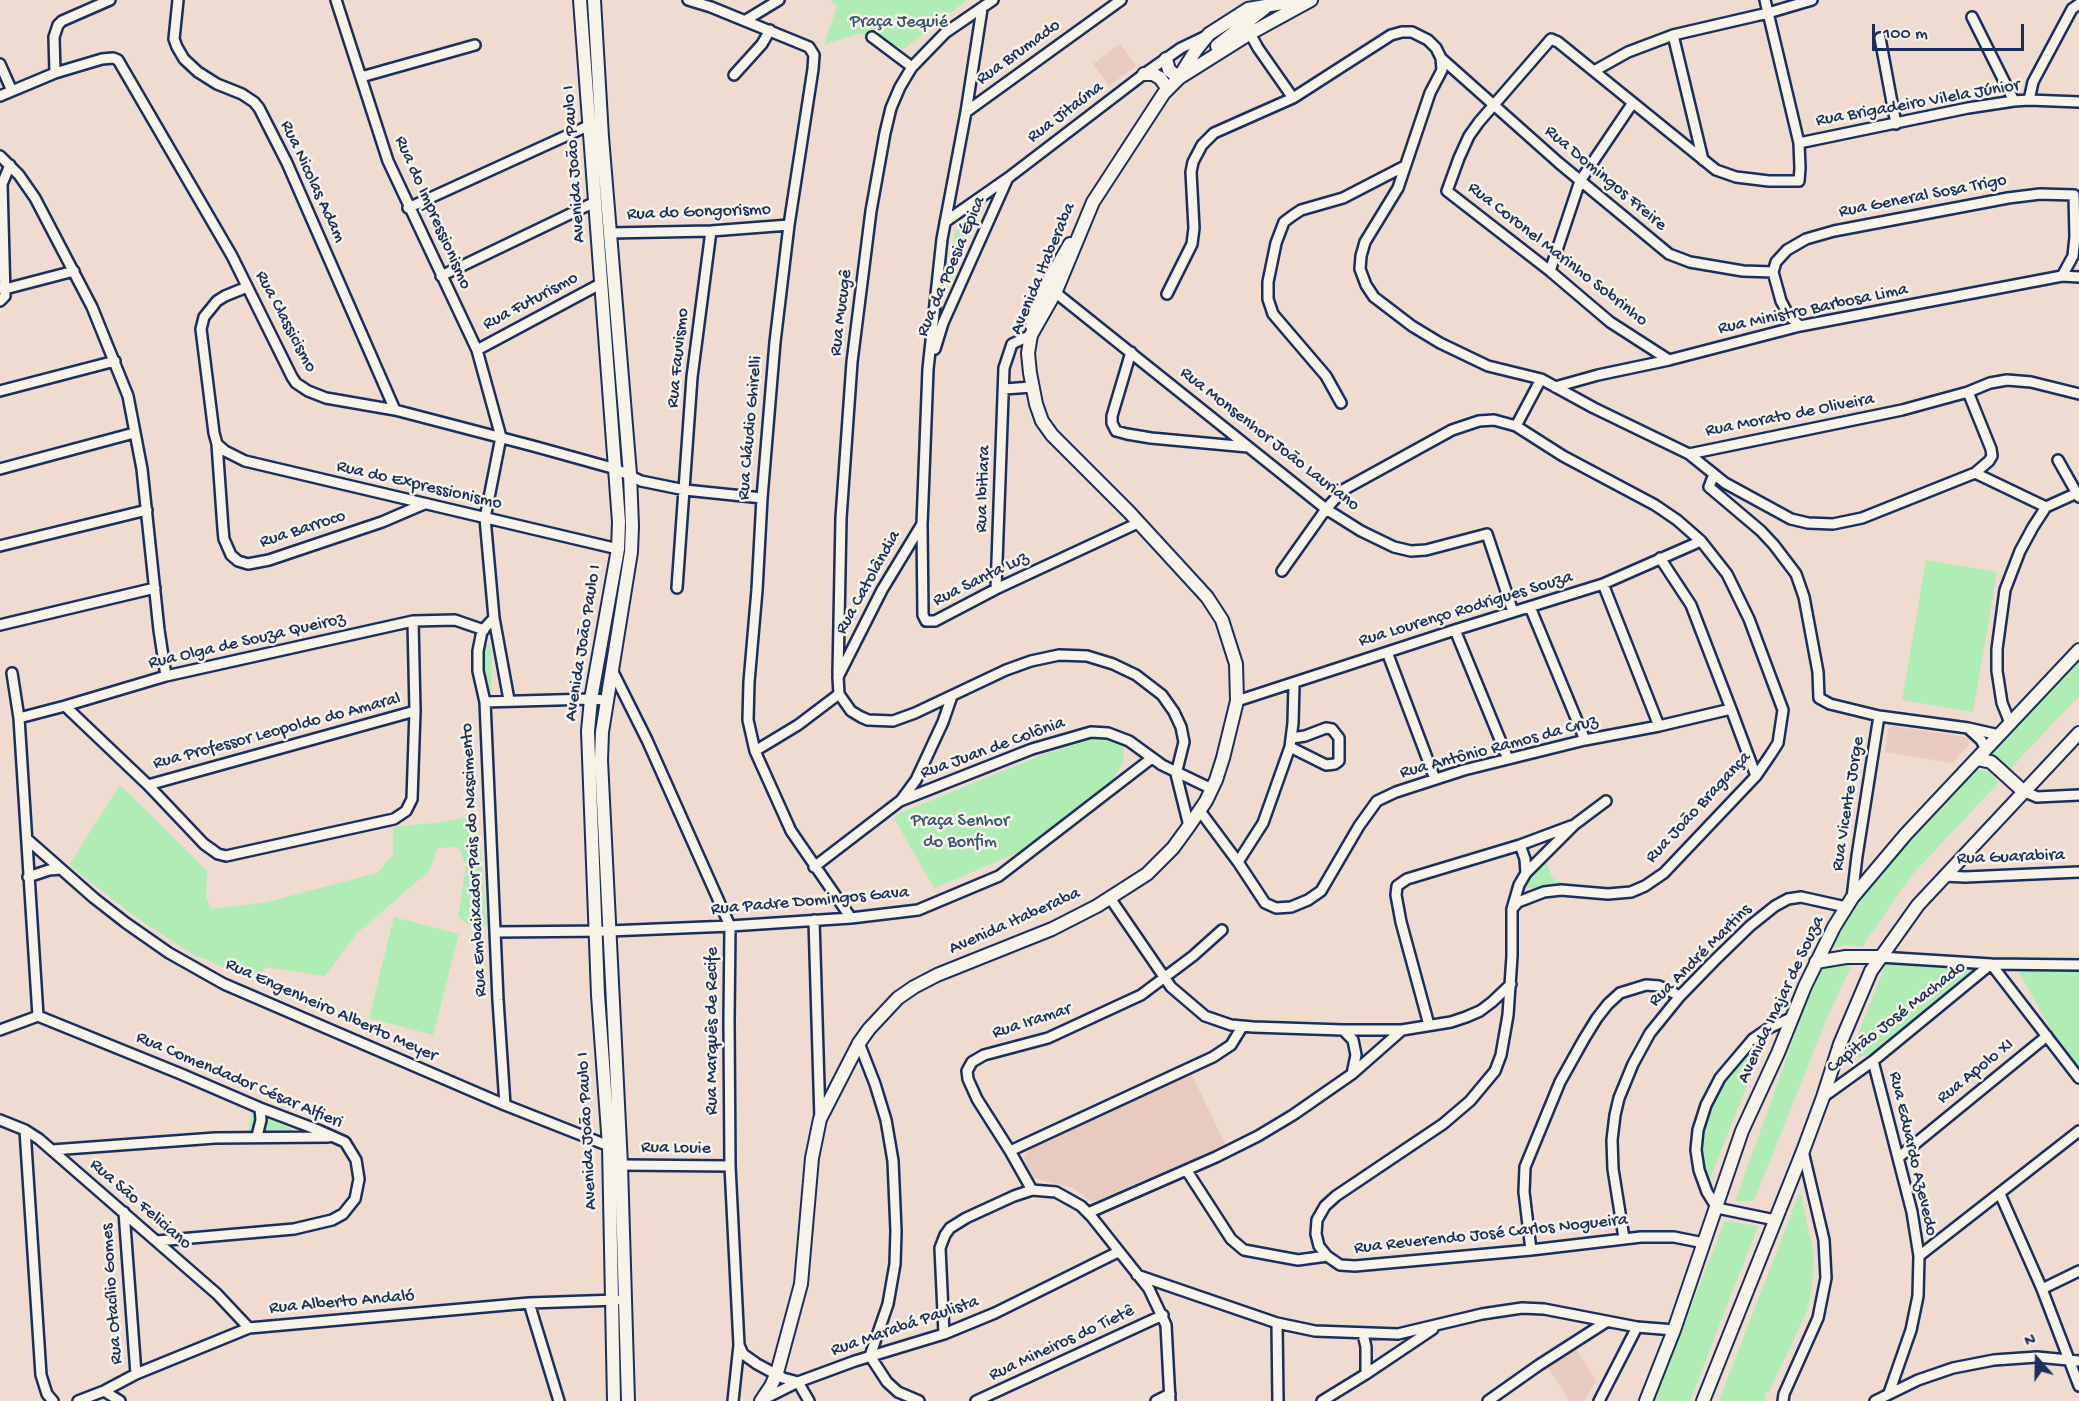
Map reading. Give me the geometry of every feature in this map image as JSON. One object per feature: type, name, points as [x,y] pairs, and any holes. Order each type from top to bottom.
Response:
[{"type":"main road","name":"Avenida João Paulo I","points":[[580,0],[616,469],[618,549],[591,699],[588,731],[598,994],[618,1300],[628,1401]]},
{"type":"main road","name":"Avenida João Paulo I","points":[[594,0],[602,138],[630,474],[631,552],[606,700],[601,760],[621,1165],[614,1401]]},
{"type":"main road","name":"Avenida Itaberaba","points":[[1179,78],[1209,34],[1248,9],[1268,2],[1307,2]]},
{"type":"main road","points":[[1247,28],[1268,2]]},
{"type":"main road","name":"Avenida Itaberaba","points":[[762,1400],[777,1373],[801,1284],[812,1158],[820,1119],[859,1043],[880,1016],[914,987],[937,975],[1052,929],[1110,898],[1147,874],[1173,848],[1200,811],[1212,789],[1223,758],[1237,702],[1236,664],[1222,620],[1207,597],[1052,435],[1042,421],[1032,387],[1028,353],[1031,335],[1051,289],[1073,253],[1079,231],[1093,202],[1168,89],[1179,78],[1247,28],[1307,2]]},
{"type":"main road","points":[[1166,59],[1169,70],[1179,78]]},
{"type":"main road","points":[[1144,74],[1157,76],[1168,89]]},
{"type":"main road","points":[[618,549],[624,568],[623,603]]},
{"type":"main road","name":"Avenida Inajar de Souza","points":[[1646,1401],[1674,1330],[1742,1131],[1816,962],[1849,902],[1906,834],[2079,650]]},
{"type":"main road","points":[[1703,1401],[1803,1151],[1848,1026],[1871,971],[1918,905],[2079,733]]},
{"type":"main road","points":[[1977,759],[1991,762],[2024,791]]},
{"type":"main road","points":[[1816,962],[1846,957],[1880,957]]},
{"type":"street","points":[[0,96],[55,73],[54,38],[58,25],[62,21],[110,0]]},
{"type":"street","name":"Rua Nicolas Adam","points":[[178,0],[174,39],[177,47],[184,59],[198,72],[217,84],[248,97],[259,108],[287,163],[395,410]]},
{"type":"street","name":"Rua do Impressionismo","points":[[336,0],[388,161],[408,208],[477,350],[501,437]]},
{"type":"street","name":"Rua Cláudio Ghirelli","points":[[688,0],[711,3],[809,47],[814,55],[789,225],[775,342],[762,498],[748,720],[755,751],[791,831],[851,918]]},
{"type":"street","points":[[746,20],[779,0]]},
{"type":"street","name":"Rua Mucugê","points":[[838,677],[837,641],[842,518],[853,354],[871,211],[885,133],[891,108],[912,67],[945,33],[993,0]]},
{"type":"street","name":"Rua Brumado","points":[[966,112],[1121,0]]},
{"type":"street","points":[[1492,105],[1551,39],[1554,39],[1716,170],[1736,177],[1769,181],[1799,181],[1799,142],[1765,0]]},
{"type":"street","points":[[1594,71],[1628,52],[1673,34],[1768,13],[1812,0]]},
{"type":"street","points":[[2029,100],[2033,82],[2072,9],[2079,4]]},
{"type":"street","name":"Rua Catolândia","points":[[838,677],[882,590],[922,524],[928,369],[942,239],[966,112],[982,9]]},
{"type":"street","points":[[1972,17],[2014,101]]},
{"type":"street","points":[[1247,28],[1293,98]]},
{"type":"street","points":[[734,75],[762,44],[770,30]]},
{"type":"street","name":"Rua Domingos Freire","points":[[1167,294],[1192,244],[1194,228],[1191,172],[1193,162],[1202,145],[1214,133],[1293,98],[1391,35],[1402,32],[1412,32],[1428,39],[1441,58],[1492,105],[1669,254],[1690,262],[1743,271],[1773,272]]},
{"type":"street","name":"Rua Jitaúna","points":[[945,222],[1008,178],[1144,74],[1181,48],[1209,34]]},
{"type":"street","points":[[1673,34],[1703,160]]},
{"type":"street","points":[[872,38],[912,67]]},
{"type":"street","points":[[1880,39],[1896,124]]},
{"type":"street","points":[[361,77],[475,45]]},
{"type":"street","name":"Rua Morato de Oliveira","points":[[1441,58],[1442,70],[1430,93],[1398,188],[1365,242],[1360,256],[1360,269],[1374,297],[1412,326],[1440,343],[1488,366],[1541,379],[1689,454],[1902,410],[1968,392],[1990,382],[2007,380],[2031,382],[2079,394]]},
{"type":"street","name":"Rua Classicismo","points":[[55,73],[102,59],[118,60],[201,202],[296,384],[313,394],[326,398],[395,410],[501,437],[616,469],[641,481],[685,490],[762,498]]},
{"type":"street","points":[[0,64],[12,91]]},
{"type":"street","name":"Rua Brigadeiro Vilela Júnior","points":[[1799,142],[2014,101],[2079,102]]},
{"type":"street","points":[[1550,271],[1580,181],[1632,104]]},
{"type":"street","name":"Rua Coronel Marinho Sobrinho","points":[[1492,105],[1469,136],[1447,191],[1550,271],[1610,322],[1669,360]]},
{"type":"street","points":[[408,208],[590,125]]},
{"type":"street","points":[[0,156],[10,165],[35,198],[74,271],[115,361],[130,403],[142,469],[166,676]]},
{"type":"street","points":[[0,301],[5,296],[3,289],[2,184],[10,165]]},
{"type":"street","points":[[1341,403],[1326,376],[1273,314],[1268,299],[1268,282],[1276,243],[1284,222],[1301,210],[1343,198],[1404,167]]},
{"type":"street","name":"Rua da Poesia Épica","points":[[928,369],[943,323],[1008,178]]},
{"type":"street","name":"Rua General Sosa Trigo","points":[[1773,272],[1776,262],[1787,250],[1806,239],[1834,231],[2008,198],[2040,194],[2077,195],[2073,256],[2062,276]]},
{"type":"street","points":[[441,276],[595,202]]},
{"type":"street","name":"Rua do Gongorismo","points":[[610,233],[711,231],[789,225]]},
{"type":"street","name":"Rua Fauvismo","points":[[677,588],[692,377],[711,231]]},
{"type":"street","points":[[3,289],[74,271]]},
{"type":"street","points":[[1773,272],[1781,300],[1789,316],[1800,326]]},
{"type":"street","name":"Rua Ministro Barbosa Lima","points":[[1555,387],[1800,326],[2062,276],[2079,277]]},
{"type":"street","name":"Rua Futurismo","points":[[477,350],[602,283]]},
{"type":"street","name":"Rua Barroco","points":[[247,287],[220,299],[207,312],[202,322],[202,340],[217,444],[224,539],[231,555],[238,561],[248,564],[269,560],[424,504]]},
{"type":"street","name":"Rua Monsenhor João Lauriano","points":[[1051,289],[1326,508],[1378,540],[1411,551],[1426,550],[1487,534],[1513,612]]},
{"type":"street","name":"Rua Ibitiara","points":[[996,589],[1004,368],[1012,344],[1031,335]]},
{"type":"street","points":[[1131,352],[1112,416],[1112,423],[1116,431],[1151,438],[1248,447]]},
{"type":"street","points":[[0,391],[115,361]]},
{"type":"street","points":[[1282,571],[1326,508],[1343,490],[1452,430],[1479,421],[1494,420],[1516,426],[1541,379]]},
{"type":"street","points":[[1004,389],[1032,387]]},
{"type":"street","points":[[1689,454],[1740,492],[1791,519],[1808,523],[1833,524],[1862,518],[1976,473],[1989,461],[1992,456],[1991,449],[1968,392]]},
{"type":"street","name":"Rua João Bragança","points":[[1512,909],[1518,902],[1544,892],[1562,890],[1608,894],[1631,892],[1664,873],[1756,776],[1778,742],[1783,710],[1740,601],[1726,574],[1701,541],[1655,505],[1563,456],[1516,426]]},
{"type":"street","points":[[0,469],[134,433]]},
{"type":"street","points":[[501,437],[485,519],[494,618],[509,700]]},
{"type":"street","name":"Rua do Expressionismo","points":[[217,444],[225,452],[245,461],[618,549]]},
{"type":"street","points":[[2010,723],[2001,700],[1997,671],[1997,649],[2003,600],[2020,551],[2046,507],[2078,495],[2058,460]]},
{"type":"street","points":[[1976,473],[2046,507]]},
{"type":"street","points":[[1714,474],[1709,487],[1761,531],[1796,574],[1806,608],[1818,672],[1820,698],[1830,705],[1879,716],[1968,728],[1999,735]]},
{"type":"street","points":[[0,546],[147,510]]},
{"type":"street","name":"Rua Santa Luz","points":[[922,524],[922,608],[926,621],[935,621],[996,589],[1138,523]]},
{"type":"street","name":"Rua Lourenço Rodrigues Souza","points":[[1237,702],[1455,630],[1604,584],[1701,541]]},
{"type":"street","points":[[1660,558],[1691,605],[1756,776]]},
{"type":"street","points":[[1604,584],[1659,726]]},
{"type":"street","points":[[0,625],[155,588]]},
{"type":"street","points":[[1530,607],[1585,741]]},
{"type":"street","name":"Rua Embaixador Pais do Nascimento","points":[[494,618],[484,630],[479,643],[478,671],[485,702],[505,1106]]},
{"type":"street","name":"Rua Olga de Souza Queiroz","points":[[19,717],[166,676],[413,621],[455,620],[484,630]]},
{"type":"street","points":[[65,706],[148,785],[204,844],[218,854],[226,856],[394,819],[406,811],[412,799],[415,711],[413,621]]},
{"type":"street","points":[[1455,630],[1508,759]]},
{"type":"street","points":[[1387,652],[1435,779]]},
{"type":"street","points":[[838,677],[839,694],[851,711],[868,720],[893,721],[1031,661],[1059,655],[1087,656],[1113,664],[1151,685],[1162,695],[1174,712],[1181,727],[1184,742],[1176,774],[1189,826]]},
{"type":"street","name":"Rua Marquês de Recife","points":[[612,670],[647,740],[730,926],[730,1166],[739,1346],[733,1401]]},
{"type":"street","points":[[0,1030],[38,1016],[19,717],[12,673]]},
{"type":"street","points":[[1238,862],[1263,823],[1291,742],[1294,684]]},
{"type":"street","points":[[755,751],[798,725],[839,694]]},
{"type":"street","points":[[900,801],[916,780],[943,723],[952,696]]},
{"type":"street","points":[[485,702],[606,700]]},
{"type":"street","name":"Rua Antônio Ramos da Cruz","points":[[1200,811],[1265,903],[1276,908],[1291,908],[1321,891],[1359,826],[1377,801],[1396,792],[1508,759],[1731,709]]},
{"type":"street","name":"Rua Professor Leopoldo do Amaral","points":[[148,785],[415,711]]},
{"type":"street","name":"Rua Vicente Jorge","points":[[1849,902],[1879,716]]},
{"type":"street","points":[[1326,728],[1332,729],[1338,735],[1339,761],[1326,765],[1291,742],[1326,728]]},
{"type":"street","points":[[1968,728],[1981,740],[1986,749]]},
{"type":"street","name":"Rua Juan de Colônia","points":[[814,867],[900,801],[1032,749],[1073,736],[1091,732],[1108,733],[1129,741],[1176,774]]},
{"type":"street","name":"Rua Padre Domingos Gava","points":[[495,932],[609,931],[730,926],[851,918],[918,910],[999,876],[1152,758]]},
{"type":"street","points":[[1176,774],[1212,789]]},
{"type":"street","points":[[2024,791],[2037,797],[2079,795]]},
{"type":"street","points":[[1327,1256],[1319,1246],[1316,1234],[1317,1220],[1325,1206],[1336,1196],[1443,1124],[1483,1087],[1495,1071],[1501,1056],[1511,984],[1514,896],[1526,873],[1574,825],[1606,801]]},
{"type":"street","points":[[1428,1025],[1396,895],[1397,886],[1407,879],[1520,845],[1574,825]]},
{"type":"street","name":"Rua Engenheiro Alberto Meyer","points":[[27,838],[94,898],[169,953],[224,984],[505,1106],[609,1146]]},
{"type":"street","points":[[1520,845],[1525,859],[1526,873]]},
{"type":"street","points":[[28,877],[49,870],[61,869]]},
{"type":"street","name":"Rua Guarabira","points":[[1944,876],[2079,872]]},
{"type":"street","name":"Rua André Martins","points":[[1624,1238],[1613,1168],[1612,1140],[1615,1115],[1619,1098],[1633,1064],[1650,1033],[1680,996],[1750,926],[1775,906],[1788,899],[1801,897],[1849,902]]},
{"type":"street","points":[[1110,898],[1164,979],[1179,996],[1205,1016],[1242,1027],[1402,1030],[1451,1022],[1480,1011],[1511,984]]},
{"type":"street","points":[[814,920],[820,1119]]},
{"type":"street","name":"Rua Iramar","points":[[1032,1190],[972,1089],[967,1071],[972,1062],[984,1055],[1048,1038],[1141,995],[1164,979],[1222,930]]},
{"type":"street","points":[[1880,957],[1991,964],[2079,965]]},
{"type":"street","points":[[1991,964],[2079,1078]]},
{"type":"street","name":"Capitão José Machado","points":[[1823,1097],[1873,1061],[1991,964]]},
{"type":"street","points":[[1531,1250],[1524,1192],[1525,1167],[1560,1082],[1584,1039],[1602,1011],[1620,993],[1646,985],[1659,986],[1680,996]]},
{"type":"street","name":"Rua Comendador César Alfieri","points":[[38,1016],[345,1142],[356,1160],[359,1179],[355,1198],[338,1217],[324,1223],[294,1229],[157,1241]]},
{"type":"street","points":[[1775,1220],[1717,1208],[1707,1192],[1697,1162],[1698,1130],[1706,1105],[1720,1078],[1753,1039],[1769,1028],[1793,1017]]},
{"type":"street","points":[[1010,1150],[1213,1057],[1232,1045],[1242,1027]]},
{"type":"street","points":[[1343,1030],[1353,1040],[1356,1055],[1353,1074]]},
{"type":"street","points":[[1088,1213],[1187,1171],[1258,1136],[1353,1074],[1402,1030]]},
{"type":"street","name":"Rua Apolo XI","points":[[1899,1157],[2047,1036]]},
{"type":"street","points":[[859,1043],[886,1120],[893,1161],[896,1232],[895,1264],[888,1304],[870,1356],[886,1382],[898,1392],[919,1401]]},
{"type":"street","name":"Rua Eduardo Azevedo","points":[[1873,1061],[1912,1212],[1919,1256],[1918,1296],[1911,1330],[1889,1393]]},
{"type":"street","points":[[257,1137],[261,1120],[260,1108]]},
{"type":"street","name":"Rua São Feliciano","points":[[0,1120],[25,1130],[52,1150],[217,1294],[249,1328]]},
{"type":"street","points":[[25,1130],[41,1375],[46,1394],[53,1401]]},
{"type":"street","points":[[1919,1256],[2079,1131]]},
{"type":"street","points":[[52,1150],[257,1137],[331,1137]]},
{"type":"street","points":[[1783,1401],[1818,1318],[1826,1278],[1824,1240],[1803,1151]]},
{"type":"street","name":"Rua Louie","points":[[621,1165],[730,1166]]},
{"type":"street","points":[[1187,1171],[1231,1239],[1244,1250],[1298,1260],[1327,1256]]},
{"type":"street","points":[[944,1334],[940,1248],[950,1228],[1014,1196],[1032,1190],[1056,1192],[1081,1206],[1088,1213],[1149,1289],[1163,1315],[1167,1337],[1170,1397],[1156,1401]]},
{"type":"street","points":[[2000,1194],[2074,1360],[2079,1386]]},
{"type":"street","name":"Rua Otacílio Gomes","points":[[124,1212],[136,1374]]},
{"type":"street","name":"Rua Reverendo José Carlos Nogueira","points":[[1327,1256],[1340,1265],[1373,1266],[1624,1238],[1674,1237],[1704,1244]]},
{"type":"street","name":"Rua Marabá Paulista","points":[[762,1400],[798,1382],[870,1356],[944,1334],[995,1313],[1118,1252]]},
{"type":"street","points":[[2042,1289],[2079,1271]]},
{"type":"street","points":[[1137,1275],[1277,1323],[1315,1331],[1398,1334],[1491,1312],[1522,1308],[1544,1309],[1638,1327],[1674,1330]]},
{"type":"street","name":"Rua Alberto Andaló","points":[[78,1401],[104,1391],[136,1374],[249,1328],[529,1303],[618,1300]]},
{"type":"street","points":[[529,1303],[559,1401]]},
{"type":"street","name":"Rua Mineiros do Tietê","points":[[976,1401],[1163,1315]]},
{"type":"street","points":[[1488,1401],[1606,1322]]},
{"type":"street","points":[[1277,1323],[1278,1401]]},
{"type":"street","points":[[1322,1401],[1437,1326]]},
{"type":"street","points":[[1599,1401],[1638,1327]]},
{"type":"street","points":[[1363,1334],[1366,1347],[1366,1374]]},
{"type":"street","points":[[739,1346],[743,1354],[757,1364],[783,1378],[798,1382],[809,1401]]},
{"type":"street","points":[[1875,1401],[1918,1380],[1953,1368],[1994,1360],[2037,1357],[2074,1360]]},
{"type":"street","points":[[735,1375],[744,1367],[757,1364]]},
{"type":"street","points":[[104,1391],[120,1401]]},
{"type":"shaded area","points":[[1120,44],[1136,66],[1109,86],[1093,64]]},
{"type":"shaded area","points":[[1892,726],[1965,737],[1969,740],[1969,744],[1953,763],[1885,752],[1888,730]]},
{"type":"shaded area","points":[[1191,1073],[1226,1146],[1093,1202],[1073,1188],[1033,1178],[1029,1174],[1024,1157],[1031,1146]]},
{"type":"shaded area","points":[[1575,1347],[1596,1381],[1584,1401],[1570,1401],[1546,1365]]},
{"type":"green space","name":"Praça Jequié","points":[[830,0],[967,0],[904,49],[859,33],[824,45],[837,6]]},
{"type":"green space","points":[[982,210],[951,282],[946,288],[955,232]]},
{"type":"green space","points":[[1926,560],[1997,572],[1973,712],[1902,700]]},
{"type":"green space","points":[[489,644],[492,652],[491,694],[483,695],[481,648]]},
{"type":"green space","points":[[2079,659],[2079,696],[2009,770],[1990,755]]},
{"type":"green space","name":"Praça Senhor do Bonfim","points":[[1103,736],[1124,746],[1123,763],[1111,783],[1029,848],[934,888],[894,818],[898,814],[1050,752]]},
{"type":"green space","points":[[1973,769],[1989,771],[1999,782],[1911,876],[1862,947],[1844,945],[1832,948],[1859,900],[1880,872]]},
{"type":"green space","points":[[120,785],[207,871],[206,898],[211,909],[263,903],[377,873],[393,855],[393,827],[444,822],[471,816],[478,820],[487,925],[473,928],[458,917],[466,866],[459,847],[438,848],[429,871],[356,934],[325,976],[265,967],[257,983],[207,959],[197,957],[137,918],[69,865]]},
{"type":"green space","points":[[1545,857],[1552,878],[1572,888],[1516,888]]},
{"type":"green space","points":[[394,917],[459,934],[433,1035],[369,1018]]},
{"type":"green space","points":[[1890,953],[1992,961],[1871,1054],[1848,1060]]},
{"type":"green space","points":[[1854,960],[1826,1020],[1754,1201],[1735,1201],[1815,980],[1822,966]]},
{"type":"green space","points":[[2079,962],[2079,1078],[2016,968]]},
{"type":"green space","points":[[1768,1033],[1709,1181],[1698,1165],[1700,1124],[1738,1054]]},
{"type":"green space","points":[[252,1110],[301,1134],[248,1133]]},
{"type":"green space","points":[[1800,1191],[1814,1255],[1812,1287],[1807,1311],[1769,1392],[1765,1393],[1766,1401],[1719,1401]]},
{"type":"green space","points":[[1725,1221],[1758,1226],[1690,1401],[1654,1401]]}]
